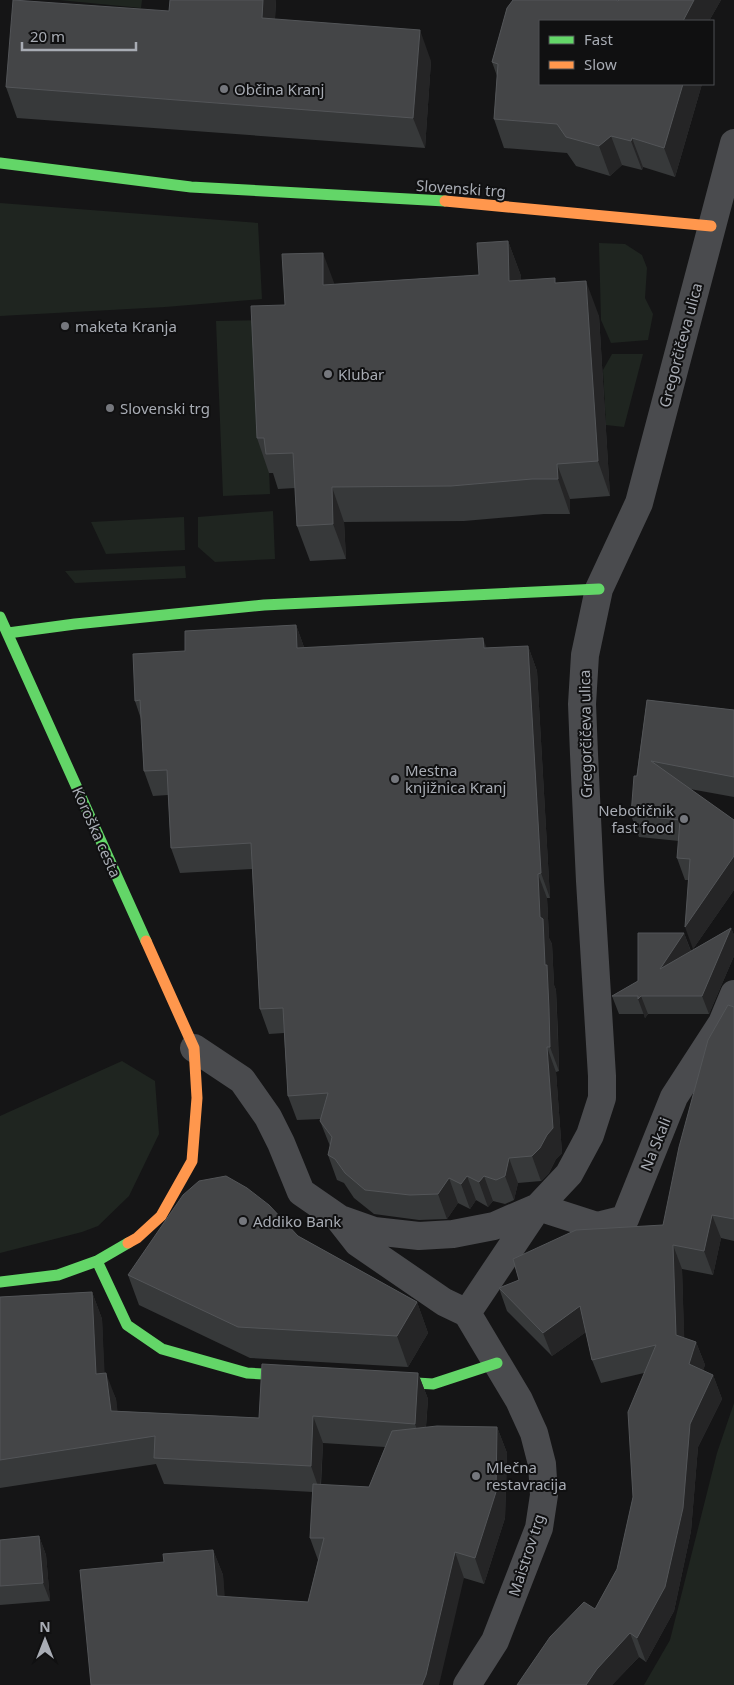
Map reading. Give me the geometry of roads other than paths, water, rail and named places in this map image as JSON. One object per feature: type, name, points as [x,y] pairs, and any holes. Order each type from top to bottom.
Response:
[{"type":"street","name":"Gregorčičeva ulica","points":[[538,1207],[569,1174],[590,1135],[602,1098],[583,746],[582,704],[585,655],[599,589],[639,503],[734,144]]},
{"type":"street","name":"Slovenski trg","points":[[0,163],[191,187],[474,203],[711,226]]},
{"type":"street","points":[[8,633],[75,624],[264,605],[599,589]]},
{"type":"street","name":"Koroška cesta","points":[[0,617],[194,1048],[197,1098],[192,1161],[161,1216],[138,1238],[97,1261],[58,1275],[0,1282]]},
{"type":"street","name":"Na Skali","points":[[538,1207],[597,1226],[625,1219],[674,1097],[722,1023],[734,994]]},
{"type":"street","points":[[194,1048],[242,1080],[268,1117],[281,1142],[301,1192],[340,1219],[374,1231],[420,1236],[453,1234],[494,1226],[538,1207]]},
{"type":"street","points":[[340,1219],[358,1243],[444,1302],[467,1313],[538,1207]]},
{"type":"street","points":[[97,1261],[126,1325],[162,1350],[247,1373],[315,1377]]},
{"type":"street","name":"Maistrov trg","points":[[467,1313],[519,1400],[534,1432],[542,1464],[544,1496],[539,1528],[495,1641],[467,1685]]},
{"type":"street","points":[[374,1381],[433,1384],[497,1363]]},
{"type":"place","name":"Občina Kranj","points":[[224,89]]},
{"type":"place","name":"maketa Kranja","points":[[65,326]]},
{"type":"place","name":"Klubar","points":[[328,374]]},
{"type":"place","name":"Slovenski trg","points":[[110,408]]},
{"type":"place","name":"Mestna knjižnica Kranj","points":[[395,779]]},
{"type":"place","name":"Nebotičnik fast food","points":[[684,819]]},
{"type":"place","name":"Addiko Bank","points":[[243,1221]]},
{"type":"place","name":"Mlečna restavracija","points":[[476,1476]]}]
